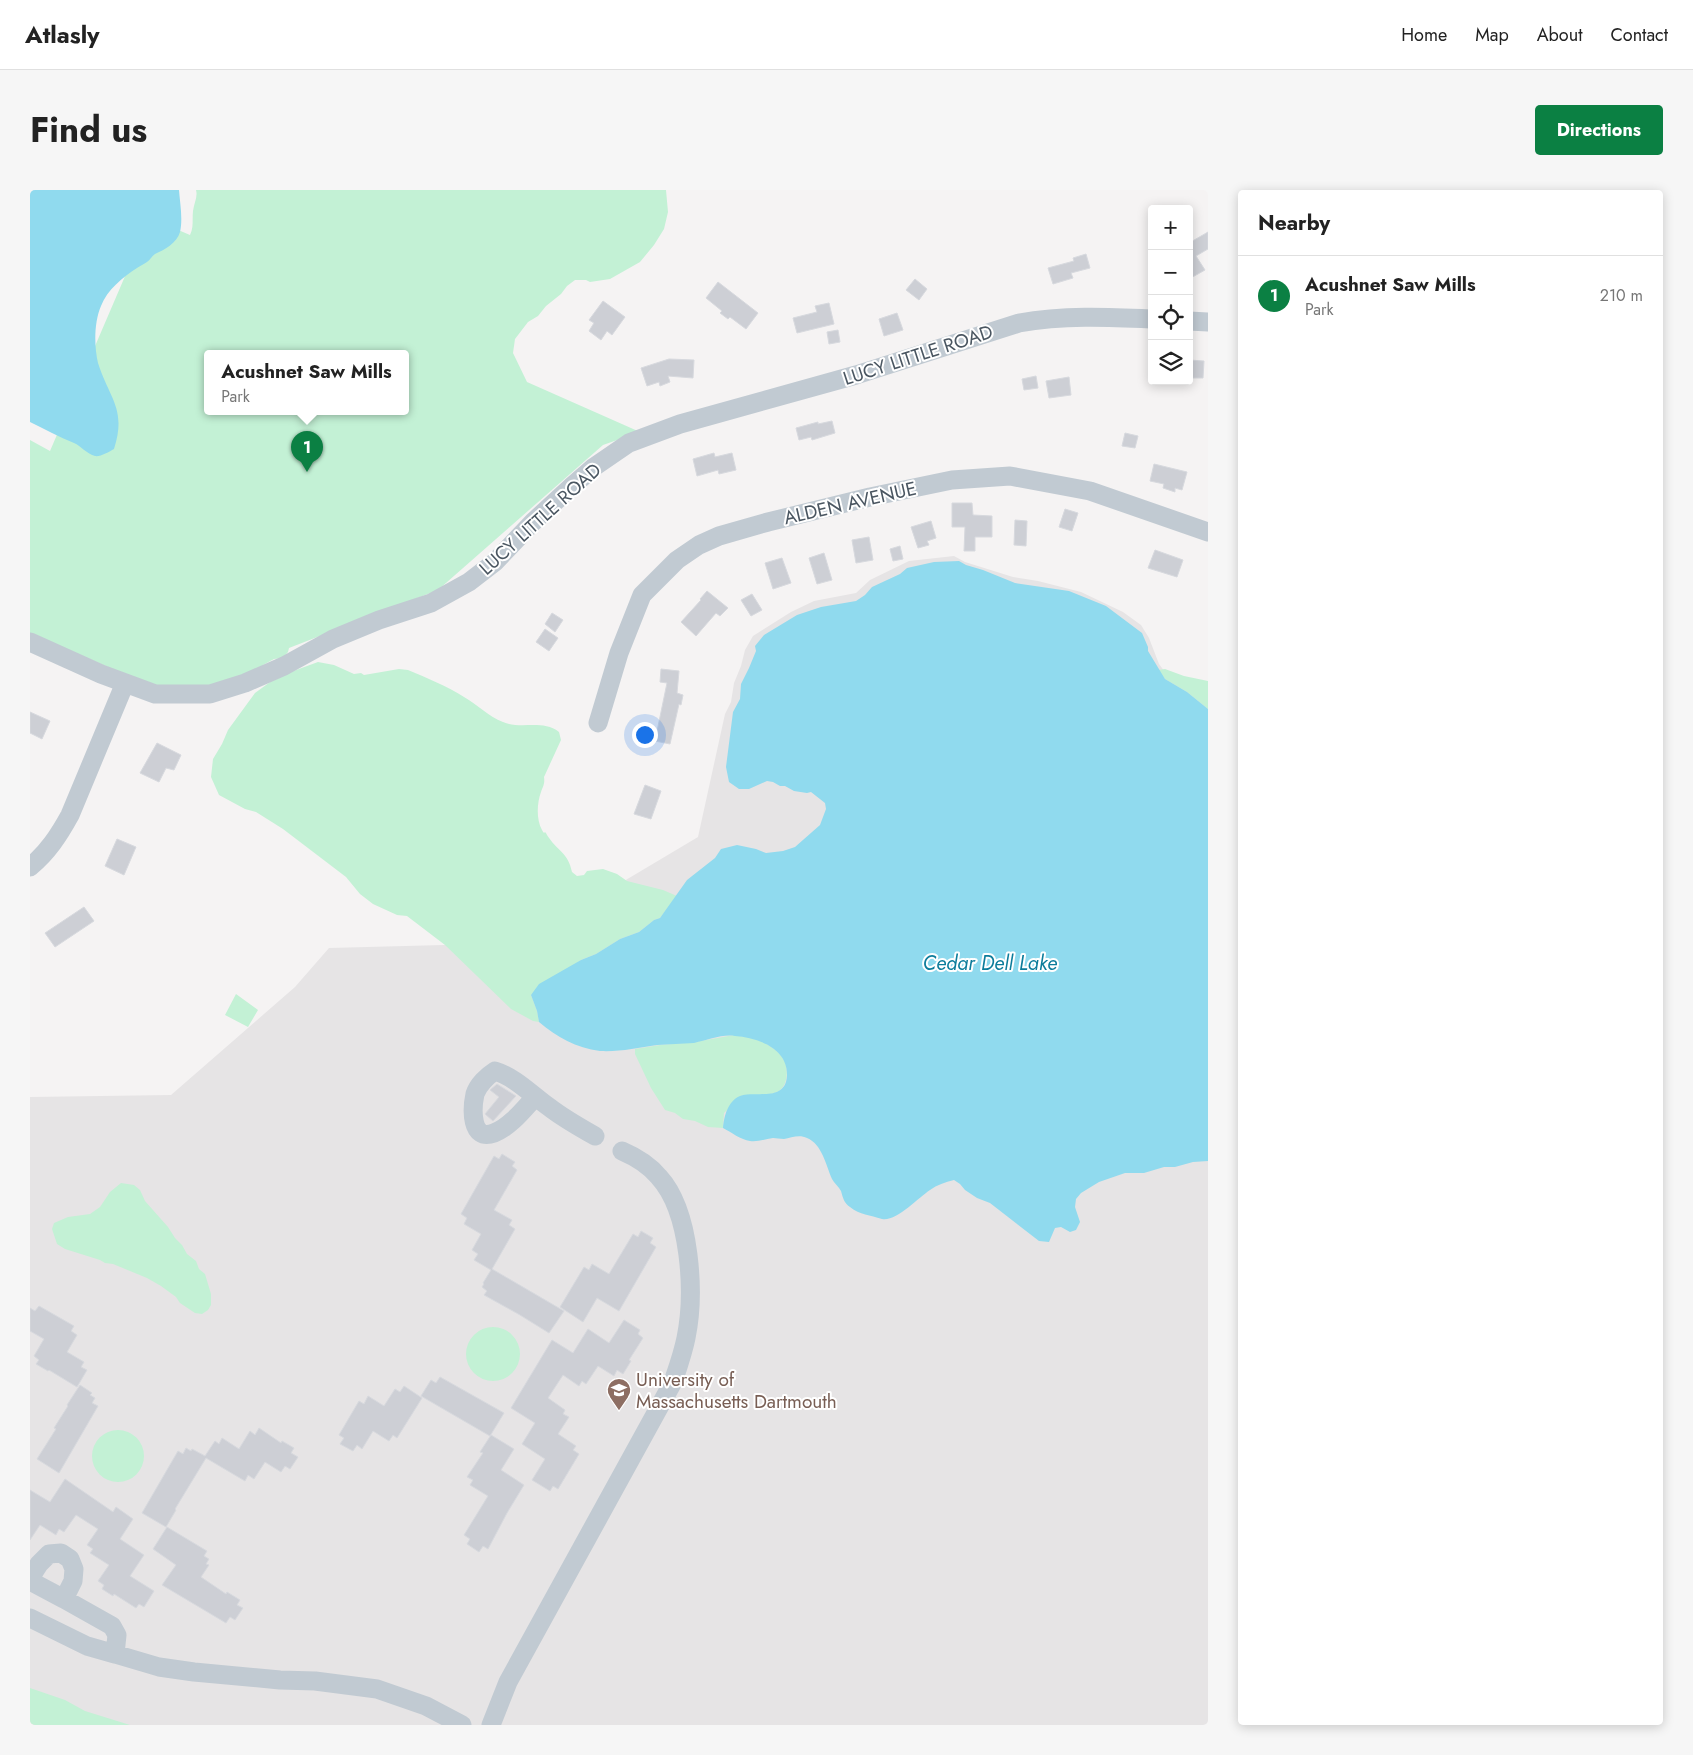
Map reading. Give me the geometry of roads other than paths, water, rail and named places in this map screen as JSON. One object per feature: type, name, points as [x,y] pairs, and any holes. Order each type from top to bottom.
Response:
[{"type":"street","name":"LUCY LITTLE ROAD","points":[[30,642],[101,674],[155,694],[210,694],[245,683],[284,666],[333,639],[379,620],[431,603],[469,582],[495,562],[533,522],[594,468],[629,443],[680,424],[856,375],[1019,323],[1047,318],[1074,317],[1148,319]]},
{"type":"street","points":[[1193,321],[1208,322]]},
{"type":"street","name":"ALDEN AVENUE","points":[[598,723],[619,653],[642,595],[677,560],[699,545],[719,536],[861,500],[952,480],[1010,476],[1090,491],[1208,532]]},
{"type":"street","points":[[30,866],[44,855],[59,836],[70,815],[125,683]]},
{"type":"street","points":[[535,1097],[573,1124],[595,1136]]},
{"type":"street","points":[[491,1725],[508,1682],[673,1382],[686,1338],[691,1281],[688,1249],[680,1220],[672,1198],[660,1178],[646,1165],[622,1151]]},
{"type":"street","points":[[64,1599],[73,1581],[74,1569],[70,1559],[61,1553],[49,1554],[39,1564],[30,1580],[112,1626],[117,1635],[114,1654]]},
{"type":"street","points":[[30,1618],[87,1646],[159,1666],[194,1672],[280,1680],[316,1680],[377,1689],[426,1706],[462,1725]]},
{"type":"water","points":[[30,190],[179,190],[181,222],[180,232],[176,240],[116,284],[107,295],[99,312],[95,334],[98,363],[115,404],[119,424],[114,449],[99,456],[92,455],[77,444],[30,422]]},
{"type":"water","name":"Cedar Dell Lake","points":[[959,561],[1015,583],[1069,591],[1106,606],[1142,633],[1148,651],[1165,679],[1187,692],[1208,709],[1208,1161],[1164,1167],[1144,1173],[1125,1173],[1099,1182],[1081,1193],[1076,1199],[1075,1207],[1080,1222],[1076,1230],[1070,1232],[1061,1227],[1055,1228],[1049,1242],[1039,1241],[990,1203],[977,1198],[954,1180],[933,1188],[894,1217],[882,1219],[861,1213],[845,1202],[841,1191],[832,1179],[820,1150],[812,1141],[798,1136],[784,1139],[773,1138],[750,1141],[740,1138],[723,1128],[727,1109],[736,1098],[746,1095],[775,1093],[781,1090],[785,1084],[787,1076],[783,1058],[770,1046],[762,1042],[744,1037],[730,1036],[694,1043],[657,1045],[621,1050],[591,1050],[567,1041],[539,1022],[531,995],[539,984],[620,939],[639,932],[654,920],[660,918],[687,880],[715,858],[721,849],[737,845],[766,853],[783,851],[795,847],[820,825],[826,809],[825,803],[811,792],[794,791],[785,786],[767,781],[749,789],[739,789],[729,782],[726,767],[733,712],[740,699],[741,684],[756,651],[755,646],[764,635],[797,615],[821,607],[856,601],[872,587],[900,574],[907,568],[934,562]]},
{"type":"place","name":"Acushnet Saw Mills","points":[[307,472]]},
{"type":"place","name":"University of Massachusetts Dartmouth","points":[[619,1411]]}]
